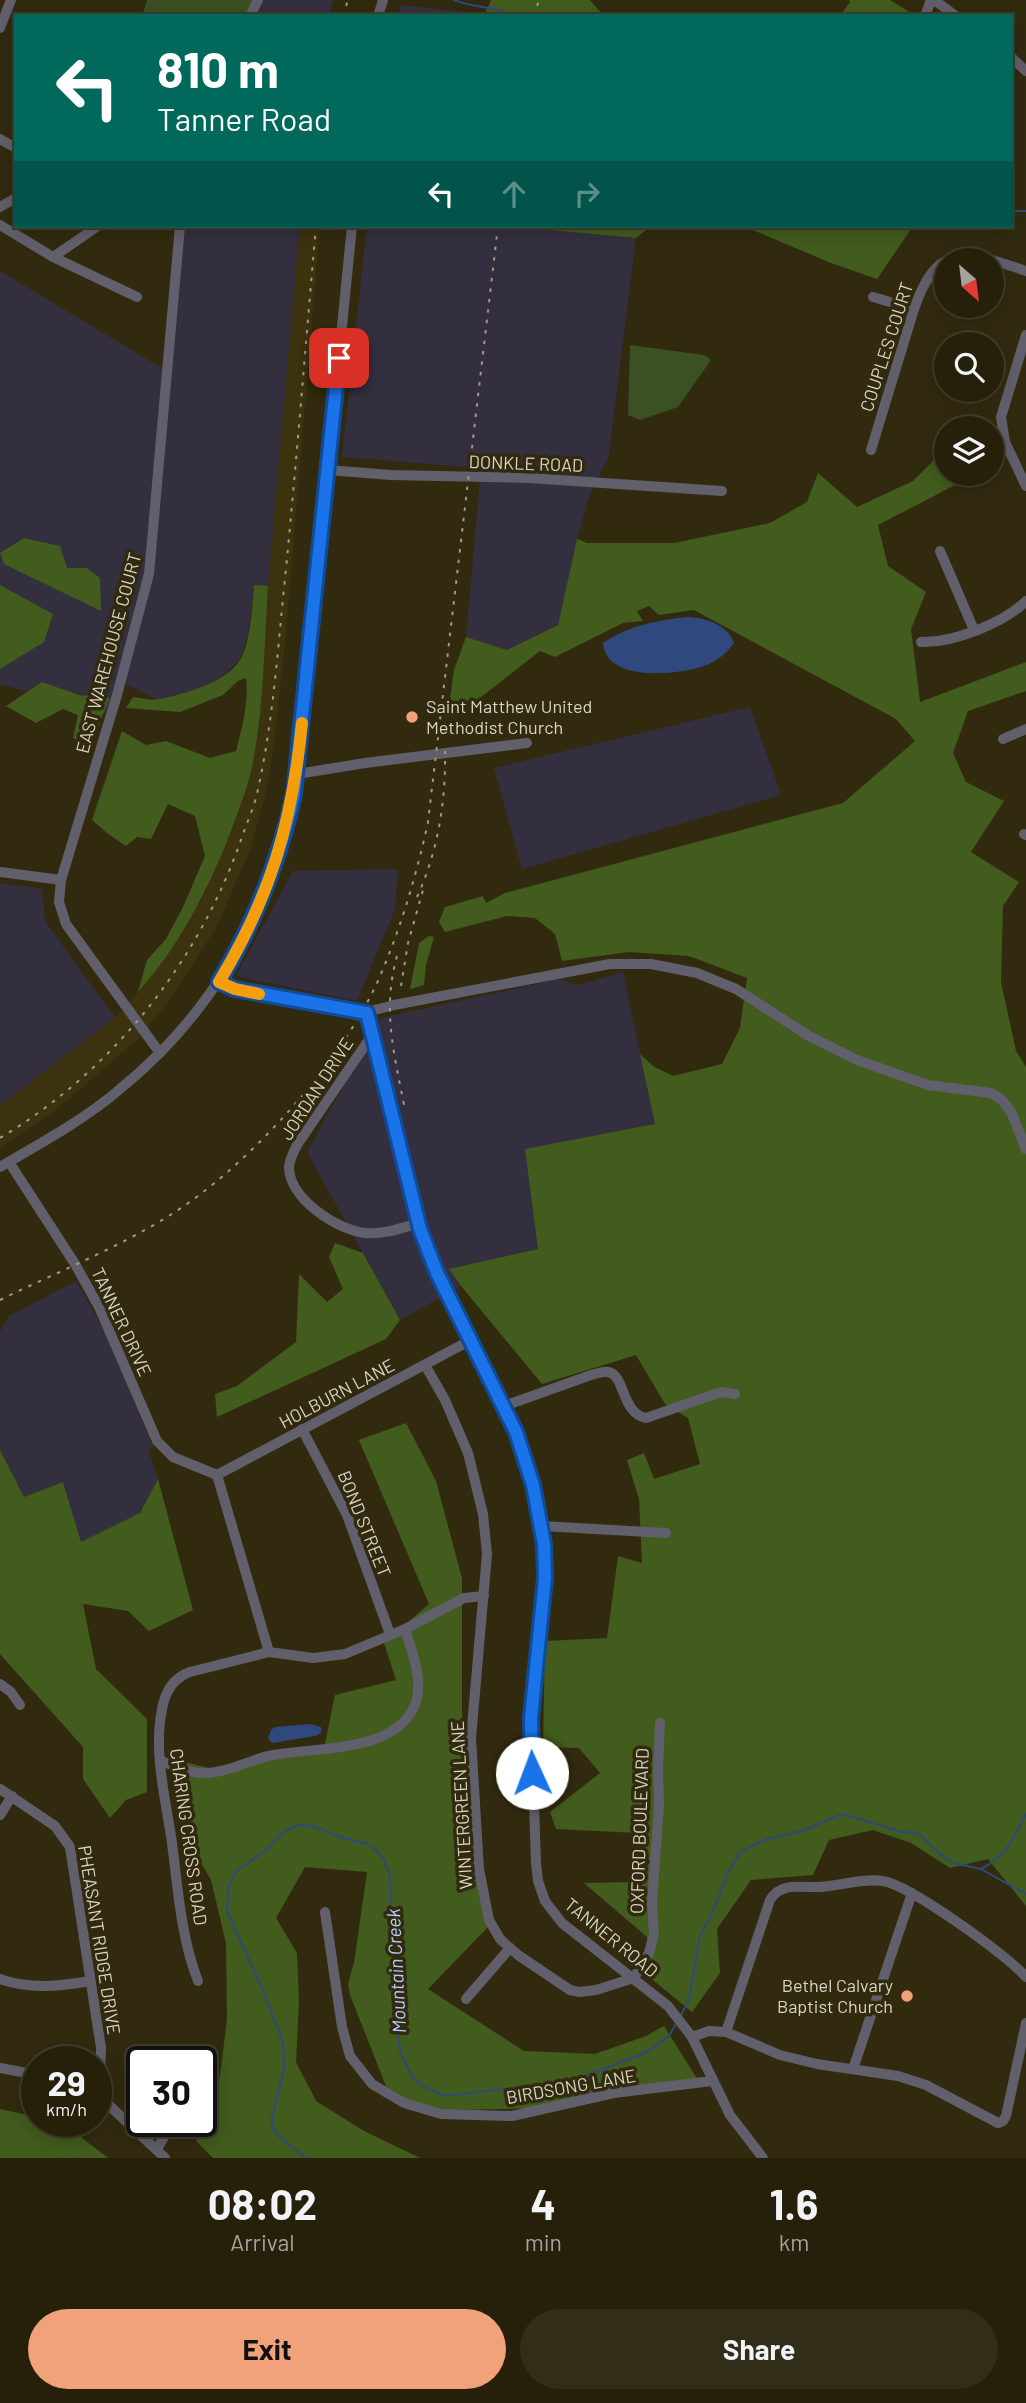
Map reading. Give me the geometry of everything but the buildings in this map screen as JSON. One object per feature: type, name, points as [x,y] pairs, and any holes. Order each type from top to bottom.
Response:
[{"type":"street","points":[[0,28],[11,0]]},
{"type":"street","points":[[933,0],[953,14]]},
{"type":"street","points":[[1013,59],[1026,71]]},
{"type":"street","points":[[0,225],[53,257],[137,297]]},
{"type":"street","points":[[53,257],[96,228]]},
{"type":"street","name":"EAST WAREHOUSE COURT","points":[[160,1053],[66,925],[59,902],[61,880],[117,695],[149,574],[176,228]]},
{"type":"street","points":[[5,1164],[103,1103],[160,1053],[189,1022],[219,982],[248,930],[270,881],[287,827],[297,774],[352,228]]},
{"type":"street","name":"COUPLES COURT","points":[[871,450],[914,309],[930,273],[940,264],[966,255],[980,256],[1026,271]]},
{"type":"street","points":[[873,296],[914,309]]},
{"type":"street","points":[[1026,335],[1001,417],[1005,442],[1026,486]]},
{"type":"street","name":"DONKLE ROAD","points":[[328,470],[427,477],[538,479],[722,491]]},
{"type":"street","points":[[940,551],[974,630]]},
{"type":"street","points":[[921,642],[949,640],[1006,616],[1026,601]]},
{"type":"street","points":[[1003,739],[1026,729]]},
{"type":"street","points":[[297,774],[527,743]]},
{"type":"street","points":[[0,872],[61,880]]},
{"type":"street","points":[[219,982],[235,989],[367,1013],[394,1005],[610,964],[671,967],[697,973],[736,989],[809,1036],[866,1063],[928,1085],[991,1093],[1008,1108],[1026,1149]]},
{"type":"street","name":"TANNER ROAD","points":[[367,1013],[419,1223],[437,1273],[504,1406],[526,1458],[541,1526],[545,1578],[531,1718],[538,1881],[545,1901],[562,1923],[668,2006],[689,2033],[730,2115],[763,2158]]},
{"type":"street","name":"JORDAN DRIVE","points":[[372,1035],[297,1145],[289,1164],[291,1178],[322,1217],[351,1231],[381,1233],[419,1223]]},
{"type":"street","name":"TANNER DRIVE","points":[[5,1164],[75,1264],[99,1307],[157,1441],[164,1451],[173,1457],[217,1475]]},
{"type":"street","name":"HOLBURN LANE","points":[[217,1475],[471,1340]]},
{"type":"street","points":[[425,1365],[452,1414],[476,1476],[486,1546],[484,1596]]},
{"type":"street","points":[[504,1406],[606,1372],[614,1374],[631,1410],[637,1416],[646,1418],[721,1392],[735,1395]]},
{"type":"street","name":"BOND STREET","points":[[303,1429],[347,1515],[390,1634]]},
{"type":"street","points":[[217,1475],[269,1652]]},
{"type":"street","points":[[541,1526],[666,1533]]},
{"type":"street","name":"CHARING CROSS ROAD","points":[[198,1982],[188,1949],[163,1797],[160,1722],[165,1699],[174,1681],[190,1672],[269,1652],[322,1658],[345,1654],[405,1629],[451,1603],[471,1596],[484,1596]]},
{"type":"street","name":"WINTERGREEN LANE","points":[[484,1596],[471,1724],[479,1869],[489,1920],[500,1939],[510,1948],[554,1981],[575,1992],[596,1990],[634,1978]]},
{"type":"street","points":[[161,1761],[187,1771],[211,1773],[271,1755],[354,1746],[375,1740],[407,1717],[415,1704],[417,1672],[405,1629]]},
{"type":"street","points":[[0,1684],[11,1692],[20,1705]]},
{"type":"street","name":"OXFORD BOULEVARD","points":[[634,1978],[649,1953],[654,1934],[652,1903],[659,1805],[660,1723]]},
{"type":"street","name":"PHEASANT RIDGE DRIVE","points":[[0,1788],[55,1826],[69,1847],[99,2046]]},
{"type":"street","points":[[0,1815],[12,1796]]},
{"type":"street","points":[[726,2032],[768,1906],[778,1890],[879,1880],[902,1887],[956,1922],[1026,1977]]},
{"type":"street","points":[[853,2069],[912,1893]]},
{"type":"street","name":"BIRDSONG LANE","points":[[325,1912],[342,2027],[351,2056],[372,2084],[404,2103],[441,2114],[512,2116],[614,2093],[712,2081]]},
{"type":"street","points":[[466,1999],[510,1948]]},
{"type":"street","points":[[0,1979],[33,1986],[91,1981]]},
{"type":"street","points":[[689,2033],[726,2032],[780,2055],[914,2081],[995,2122],[1001,2122],[1006,2116],[1026,2023]]},
{"type":"street","points":[[0,2068],[21,2072]]},
{"type":"street","points":[[112,2108],[165,2158]]},
{"type":"street","points":[[156,2149],[163,2137]]},
{"type":"shaded area","points":[[255,0],[333,0],[329,14],[248,14]]},
{"type":"shaded area","points":[[400,5],[469,12],[468,14],[398,14]]},
{"type":"shaded area","points":[[177,228],[300,228],[268,586],[254,586],[248,634],[240,660],[221,677],[197,690],[157,700],[123,682],[106,712],[0,684],[0,271],[165,370]]},
{"type":"shaded area","points":[[300,228],[320,228],[284,654],[273,750],[264,800],[250,850],[217,926],[168,1003],[138,1039],[57,1109],[0,1148],[0,1105],[115,1018],[144,986],[200,902],[228,839],[250,777],[262,694],[268,586]]},
{"type":"shaded area","points":[[367,228],[526,228],[636,238],[609,455],[589,497],[558,625],[507,650],[466,637],[481,468],[342,457]]},
{"type":"shaded area","points":[[750,707],[781,795],[522,869],[494,768]]},
{"type":"shaded area","points":[[398,869],[395,909],[357,1001],[236,976],[293,871]]},
{"type":"shaded area","points":[[0,883],[42,889],[45,921],[115,1018],[0,1105]]},
{"type":"shaded area","points":[[623,972],[655,1124],[609,1135],[538,1249],[450,1269],[461,1286],[400,1320],[307,1152],[381,1018],[559,979],[578,985]]},
{"type":"shaded area","points":[[76,1281],[106,1334],[153,1447],[148,1449],[158,1479],[140,1513],[81,1543],[63,1482],[24,1497],[0,1450],[0,1332],[9,1316]]},
{"type":"green space","points":[[147,0],[255,0],[248,14],[143,14]]},
{"type":"green space","points":[[491,0],[590,0],[602,14],[485,14]]},
{"type":"green space","points":[[849,0],[890,0],[911,13],[841,14]]},
{"type":"green space","points":[[526,228],[648,228],[636,238]]},
{"type":"green space","points":[[748,228],[912,228],[877,279]]},
{"type":"green space","points":[[630,345],[704,355],[711,360],[678,407],[640,420],[628,415]]},
{"type":"green space","points":[[934,460],[934,486],[953,486],[878,525],[888,566],[926,592],[911,629],[920,702],[1026,662],[1026,691],[968,711],[953,753],[966,782],[1004,801],[971,852],[1019,882],[1003,906],[1001,982],[1016,1051],[1026,1067],[1026,1906],[988,1859],[950,1868],[911,1843],[873,1830],[829,1840],[813,1875],[751,1880],[717,1929],[720,1973],[692,2012],[648,1976],[647,1937],[584,1883],[635,1882],[650,1862],[637,1833],[556,1829],[550,1812],[600,1773],[579,1748],[543,1747],[545,1641],[607,1638],[618,1556],[642,1563],[639,1499],[627,1460],[644,1453],[654,1479],[700,1464],[688,1418],[665,1404],[636,1355],[542,1384],[449,1269],[538,1249],[525,1149],[655,1124],[640,1054],[653,1066],[673,1076],[722,1064],[740,1028],[747,978],[689,956],[629,952],[562,961],[555,934],[535,918],[507,916],[445,932],[439,922],[445,907],[483,896],[486,903],[505,893],[843,803],[915,741],[896,719],[694,610],[659,615],[649,606],[637,611],[643,621],[623,623],[555,657],[540,651],[471,705],[449,706],[454,670],[466,637],[507,650],[558,625],[577,539],[587,543],[674,543],[770,523],[807,502],[818,473],[857,507],[913,481]]},
{"type":"green space","points":[[24,538],[60,546],[67,568],[87,568],[100,578],[101,611],[4,564],[0,553]]},
{"type":"green space","points":[[0,585],[53,614],[44,642],[0,669]]},
{"type":"green space","points":[[254,585],[268,586],[261,706],[249,780],[219,859],[197,907],[170,952],[138,992],[147,960],[166,939],[205,856],[195,816],[168,804],[151,839],[137,837],[126,846],[92,820],[122,731],[146,745],[166,741],[210,758],[236,751],[246,706],[246,678],[238,681],[223,695],[180,712],[126,708],[133,697],[156,700],[180,694],[215,681],[234,668],[247,644]]},
{"type":"green space","points":[[42,682],[82,696],[97,694],[110,698],[90,745],[73,738],[78,715],[63,709],[36,723],[6,706]]},
{"type":"green space","points":[[429,936],[434,937],[426,965],[424,985],[410,989],[419,943]]},
{"type":"green space","points":[[335,1243],[363,1253],[400,1320],[386,1339],[217,1417],[215,1394],[237,1386],[296,1342],[299,1274],[327,1302],[343,1289],[329,1257]]},
{"type":"green space","points":[[406,1423],[436,1481],[462,1578],[462,1749],[469,1839],[482,1908],[491,1924],[428,1989],[524,2051],[595,2054],[646,2036],[664,2026],[698,2080],[538,2108],[416,2111],[386,2086],[350,1995],[348,1984],[354,1963],[367,1872],[305,1867],[276,1918],[297,1953],[299,2001],[296,2062],[316,2101],[364,2131],[420,2158],[213,2158],[196,2141],[197,2137],[217,2137],[217,2084],[227,2019],[226,1943],[211,1880],[180,1827],[185,1762],[217,1770],[324,1748],[335,1695],[396,1680],[384,1643],[429,1604],[359,1440]]},
{"type":"green space","points":[[0,1450],[24,1497],[63,1482],[81,1542],[140,1513],[158,1479],[193,1610],[149,1631],[128,1611],[83,1604],[96,1669],[147,1719],[147,1792],[126,1800],[110,1818],[83,1779],[83,1747],[0,1654]]},
{"type":"green space","points":[[0,2109],[21,2114],[21,2137],[81,2137],[108,2158],[0,2158]]},
{"type":"water","points":[[687,617],[715,623],[727,631],[734,643],[729,650],[709,664],[665,673],[631,671],[617,665],[607,656],[603,643],[622,632],[654,622]]},
{"type":"water","points":[[311,1724],[321,1727],[321,1733],[272,1743],[268,1738],[275,1727]]},
{"type":"waterway","points":[[454,0],[509,14]]},
{"type":"waterway","points":[[1013,211],[1026,211]]},
{"type":"waterway","name":"Mountain Creek","points":[[680,2017],[689,2000],[700,1936],[727,1875],[740,1852],[767,1839],[805,1830],[841,1814],[898,1831],[919,1834],[941,1855],[954,1863],[981,1869],[1026,1894]]},
{"type":"waterway","points":[[981,1869],[1003,1852],[1026,1814]]},
{"type":"waterway","name":"Mountain Creek","points":[[306,2158],[277,2135],[272,2126],[284,2069],[283,2042],[227,1911],[229,1887],[236,1871],[264,1852],[286,1830],[299,1825],[313,1826],[365,1843],[383,1858],[390,1875],[389,1914],[396,1966],[395,2004],[400,2051],[413,2078],[426,2088],[445,2096],[503,2089],[516,2091],[583,2077],[649,2051],[669,2036],[677,2022]]},
{"type":"railway","points":[[344,14],[348,0]]},
{"type":"railway","points":[[535,14],[539,0]]},
{"type":"railway","points":[[0,1138],[41,1111],[80,1079],[116,1045],[148,1007],[178,967],[203,925],[225,880],[253,807],[268,735],[275,680],[316,228]]},
{"type":"railway","points":[[0,1300],[155,1224],[227,1173],[301,1097],[344,1040],[377,983],[407,904],[428,822],[498,228]]},
{"type":"railway","points":[[417,897],[439,826],[445,751]]},
{"type":"railway","points":[[401,986],[408,943],[423,890]]},
{"type":"railway","points":[[397,956],[390,994],[390,1013],[393,1049],[404,1105]]},
{"type":"slow traffic","points":[[259,994],[235,989],[219,982],[260,906],[279,854],[294,794],[302,723]]},
{"type":"place","name":"Saint Matthew United Methodist Church","points":[[412,717]]},
{"type":"place","name":"Bethel Calvary Baptist Church","points":[[907,1996]]},
{"type":"route","points":[[339,358],[294,794],[270,881],[235,956],[219,982],[235,989],[367,1013],[406,1177],[428,1252],[516,1432],[533,1485],[544,1544],[545,1578],[531,1718],[532,1773]]}]
